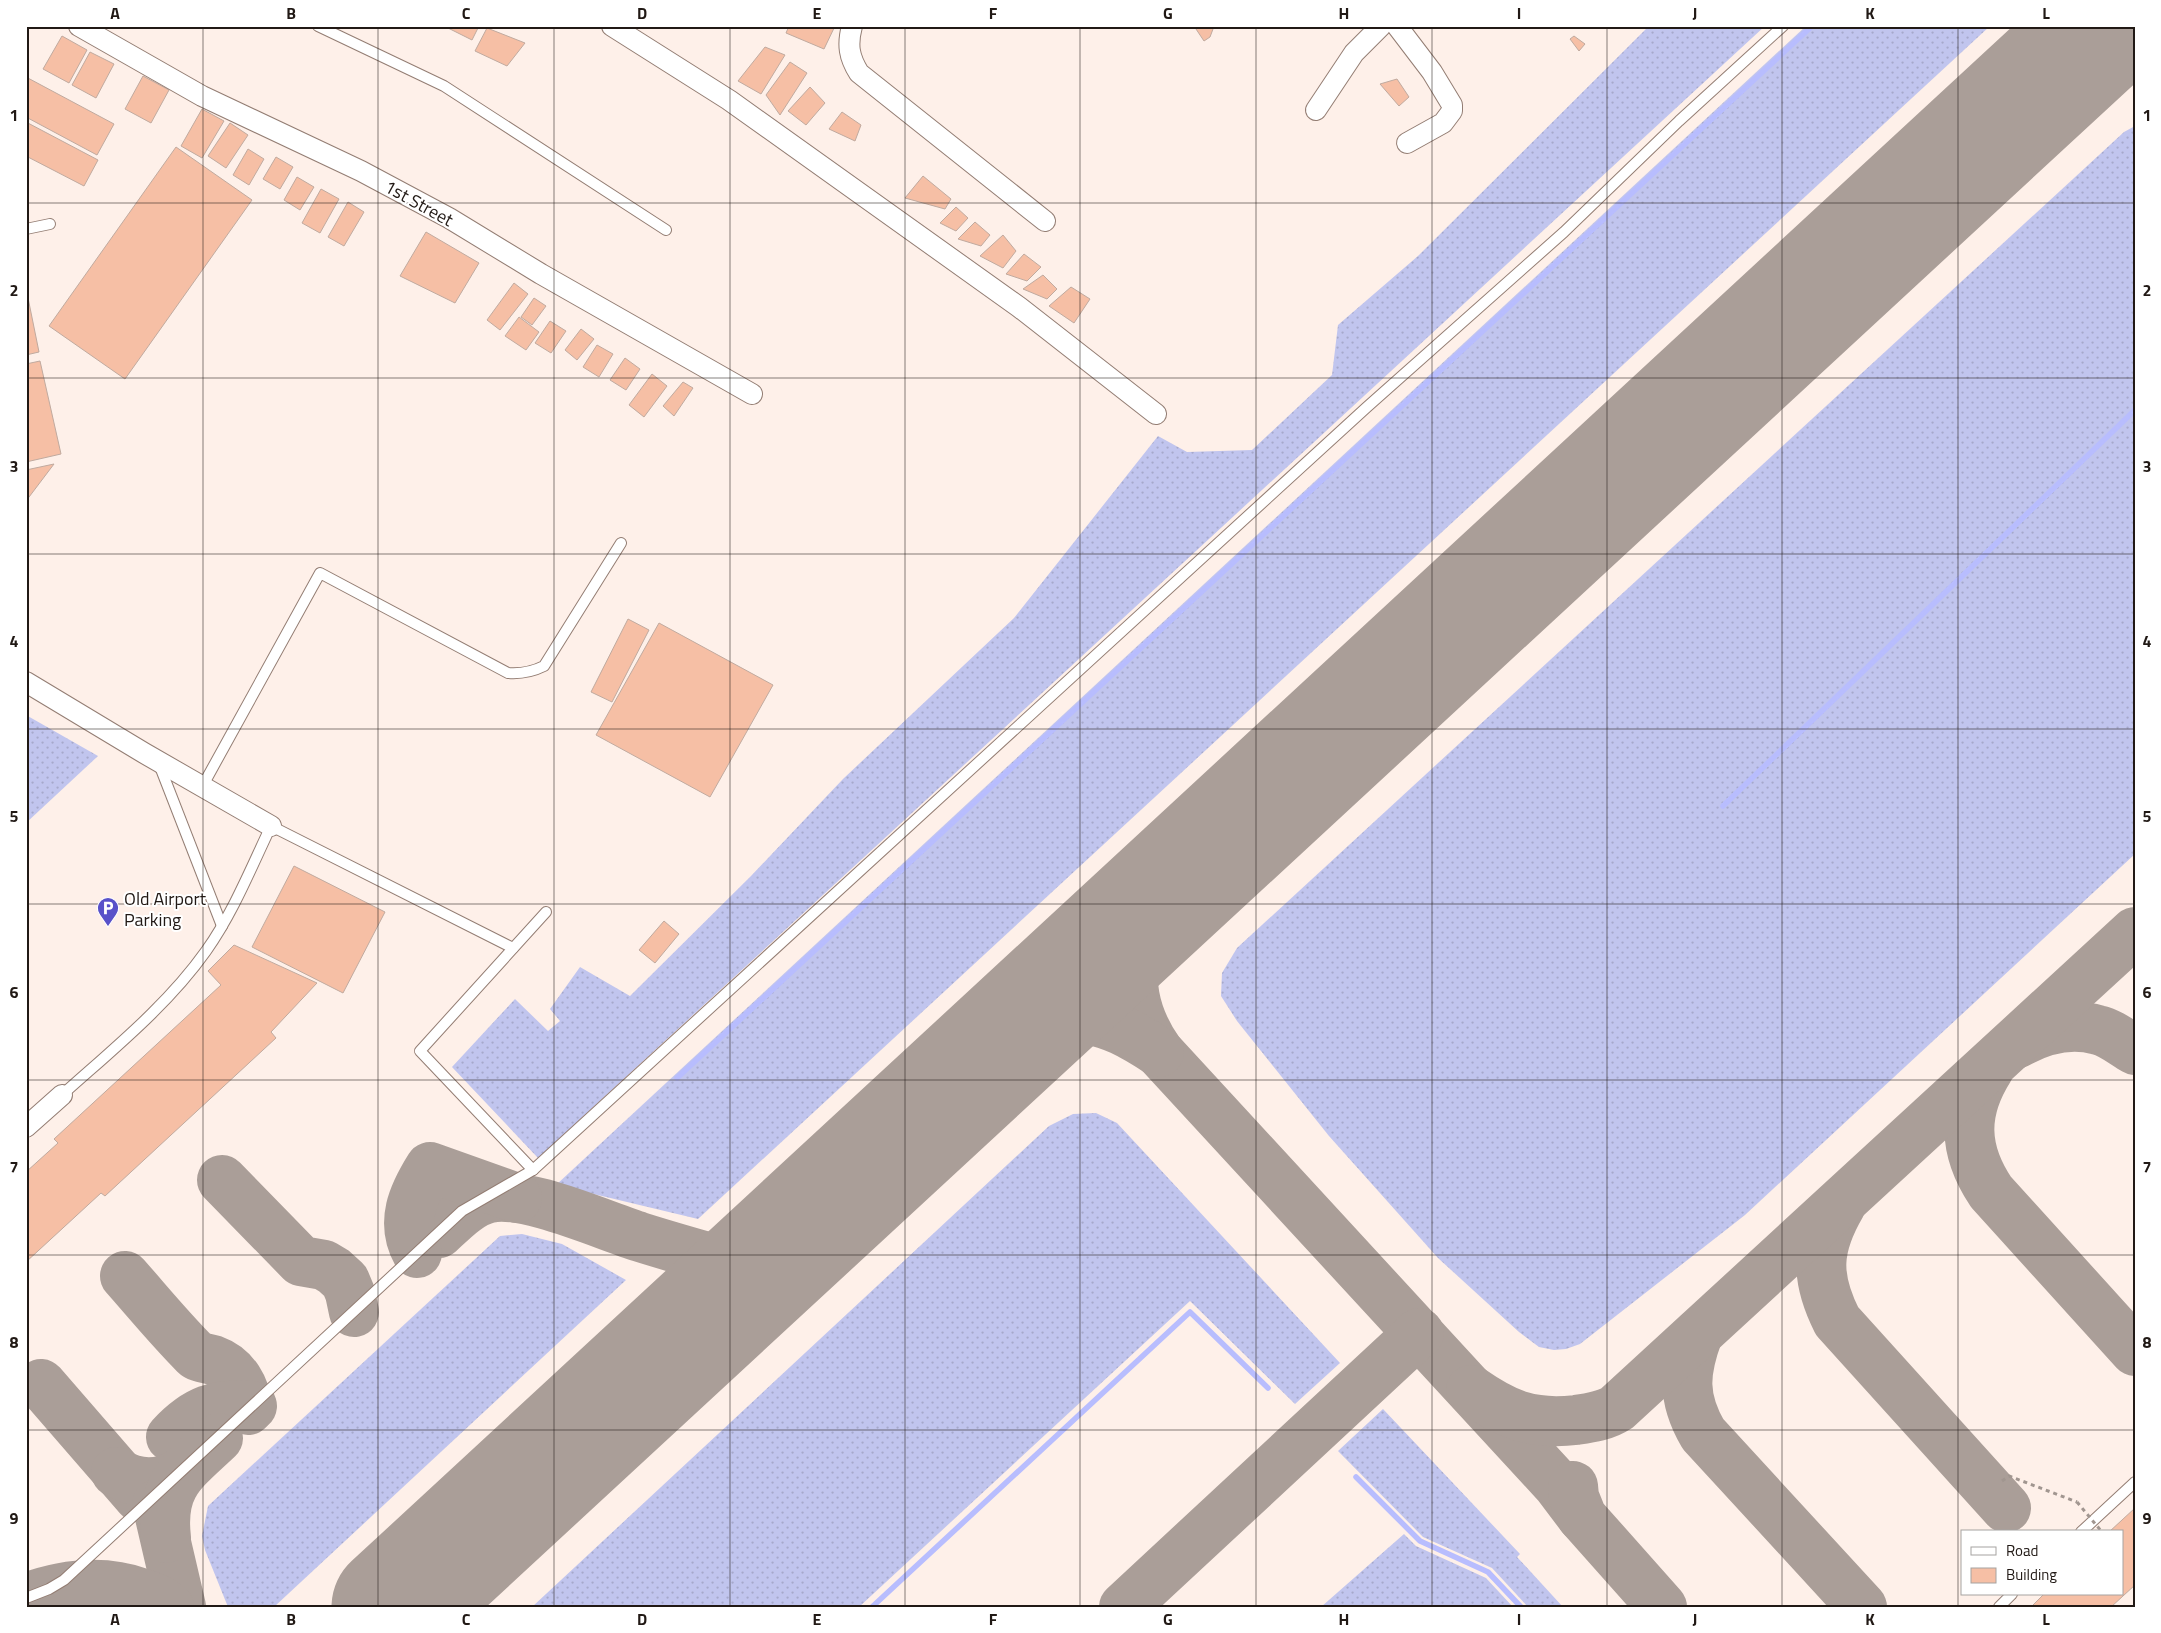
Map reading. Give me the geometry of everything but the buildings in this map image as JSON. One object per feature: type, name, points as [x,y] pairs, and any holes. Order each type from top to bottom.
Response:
[{"type":"street","name":"1st Street","points":[[79,26],[202,96],[361,171],[449,218],[541,274],[752,394]]},
{"type":"street","points":[[612,26],[737,106],[1019,307],[1156,414]]},
{"type":"street","points":[[852,26],[849,38],[850,56],[859,73],[1045,221]]},
{"type":"street","points":[[1316,110],[1354,53],[1381,26]]},
{"type":"street","points":[[1397,26],[1432,72],[1452,105],[1449,117],[1443,123],[1407,144]]},
{"type":"street","points":[[26,682],[157,761],[271,826]]},
{"type":"street","points":[[26,1127],[62,1096]]},
{"type":"lane","points":[[318,26],[444,86],[666,230]]},
{"type":"lane","points":[[26,1598],[50,1589],[64,1580],[462,1212],[532,1170],[1345,427],[1564,232],[1783,26]]},
{"type":"lane","points":[[26,229],[50,224]]},
{"type":"lane","points":[[202,786],[320,573],[508,673],[519,674],[531,672],[544,666],[621,543]]},
{"type":"lane","points":[[157,761],[222,926]]},
{"type":"lane","points":[[62,1096],[166,999],[206,951],[222,926],[271,826],[513,948]]},
{"type":"lane","points":[[532,1170],[420,1051],[546,912]]},
{"type":"lane","points":[[2083,1530],[2135,1482]]},
{"type":"lane","points":[[1998,1607],[2010,1596]]},
{"type":"path","points":[[2002,1481],[2009,1476],[2077,1502],[2100,1530]]},
{"type":"shaded area","points":[[1649,26],[1765,26],[538,1158],[452,1067],[515,999],[548,1031],[560,1021],[550,1009],[580,967],[630,996],[751,876],[843,779],[1014,618],[1158,436],[1187,452],[1252,450],[1332,375],[1338,325],[1418,256]]},
{"type":"shaded area","points":[[1806,26],[1990,26],[698,1219],[556,1185]]},
{"type":"shaded area","points":[[2135,126],[2135,854],[1745,1215],[1580,1344],[1566,1349],[1554,1350],[1539,1347],[1519,1332],[1438,1258],[1329,1136],[1237,1021],[1221,996],[1222,973],[1237,948],[2124,132]]},
{"type":"shaded area","points":[[26,715],[98,756],[26,823]]},
{"type":"shaded area","points":[[1096,1113],[1117,1123],[1340,1363],[1295,1404],[1190,1301],[859,1607],[532,1607],[1049,1126],[1073,1114]]},
{"type":"shaded area","points":[[522,1234],[562,1244],[626,1280],[274,1607],[228,1607],[205,1550],[202,1536],[208,1506],[500,1236]]},
{"type":"shaded area","points":[[1383,1409],[1520,1554],[1517,1557],[1563,1607],[1528,1607],[1492,1568],[1423,1537],[1338,1451]]},
{"type":"shaded area","points":[[1404,1534],[1416,1546],[1486,1578],[1513,1607],[1321,1607]]},
{"type":"waterway","points":[[677,1078],[1812,26]]},
{"type":"waterway","points":[[1723,806],[2135,410]]},
{"type":"waterway","points":[[872,1607],[1190,1312],[1268,1388]]},
{"type":"waterway","points":[[1356,1477],[1420,1541],[1488,1572],[1521,1607]]},
{"type":"taxiway","points":[[2074,55],[2102,40],[2135,32]]},
{"type":"taxiway","points":[[1163,896],[1143,931],[1133,966],[1133,981],[1138,1011],[1159,1052],[1557,1484],[1582,1517]]},
{"type":"taxiway","points":[[1471,1390],[1508,1412],[1546,1421],[1576,1420],[1608,1413],[1617,1408],[2135,932]]},
{"type":"taxiway","points":[[1014,1034],[1056,1021],[1089,1020],[1121,1030],[1159,1052]]},
{"type":"taxiway","points":[[2016,1044],[2045,1031],[2076,1027],[2103,1031],[2135,1050]]},
{"type":"taxiway","points":[[1989,1069],[1974,1100],[1969,1131],[1975,1161],[1982,1176],[1991,1192],[2135,1351]]},
{"type":"taxiway","points":[[417,1253],[409,1230],[409,1219],[418,1187],[430,1167],[517,1198]]},
{"type":"taxiway","points":[[222,1180],[301,1261],[324,1265],[345,1281],[354,1312]]},
{"type":"taxiway","points":[[439,1233],[462,1212],[482,1200],[504,1197],[522,1199],[564,1210],[624,1232],[757,1271]]},
{"type":"taxiway","points":[[1841,1205],[1827,1235],[1821,1263],[1825,1290],[1837,1321],[2006,1508]]},
{"type":"taxiway","points":[[125,1276],[195,1354],[221,1364],[233,1374],[245,1394],[248,1410]]},
{"type":"taxiway","points":[[1124,1607],[1419,1333]]},
{"type":"taxiway","points":[[1698,1334],[1690,1361],[1687,1385],[1691,1409],[1703,1434],[1862,1607]]},
{"type":"taxiway","points":[[41,1384],[139,1497]]},
{"type":"taxiway","points":[[171,1437],[189,1420],[207,1410],[239,1405],[252,1406]]},
{"type":"taxiway","points":[[166,1538],[165,1520],[170,1492],[184,1471],[218,1438]]},
{"type":"taxiway","points":[[116,1472],[131,1479],[148,1482],[164,1480],[180,1473],[167,1485]]},
{"type":"taxiway","points":[[1573,1486],[1574,1497],[1582,1517],[1662,1607]]},
{"type":"taxiway","points":[[157,1504],[181,1607]]},
{"type":"taxiway","points":[[26,1598],[55,1589],[97,1585],[112,1586],[141,1593],[156,1598],[169,1607]]},
{"type":"runway","points":[[394,1607],[2105,26]]},
{"type":"place","name":"Old Airport Parking","points":[[108,927]]}]
